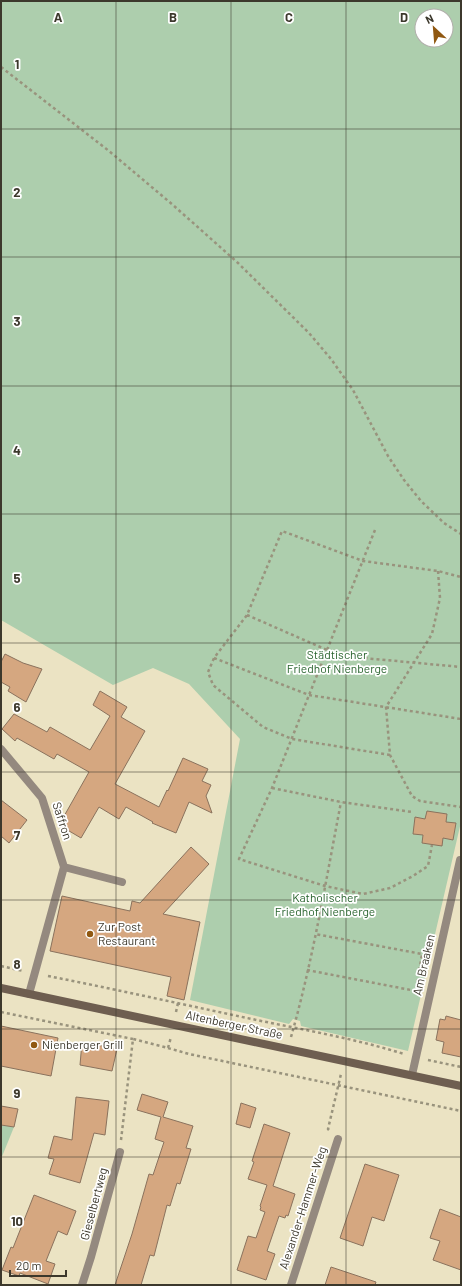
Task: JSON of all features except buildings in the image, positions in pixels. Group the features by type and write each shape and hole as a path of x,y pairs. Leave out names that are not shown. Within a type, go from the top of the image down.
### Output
{"main road":[{"name":"Altenberger Straße","path":"1,988 461,1086"}],"street":[{"name":"Saffron","path":"1,748 42,798 64,867"},
{"name":"Am Braaken","path":"412,1075 461,858"},
{"path":"29,994 64,867 122,882"},
{"name":"Alexander-Hammer-Weg","path":"291,1285 338,1139"},
{"name":"Gieselbertweg","path":"82,1285 120,1152"}],"path":[{"path":"1,67 109,151 173,205 238,263 309,332 339,369 353,390 388,456 404,480 421,501 444,523 461,534"},
{"path":"375,530 272,788 239,859 325,886 363,894 390,888 414,876 428,866 432,845"},
{"path":"390,755 292,739 264,727 213,685 208,672 214,658 247,615 282,531 363,561 438,571 461,577"},
{"path":"438,571 440,598 432,634 386,708 390,755 412,796 420,801 461,807"},
{"path":"247,615 342,656 461,667"},
{"path":"214,658 309,695 460,719"},
{"path":"272,788 341,802 412,812"},
{"path":"289,1049 315,934 341,802"},
{"path":"307,970 416,991 422,954 315,934"},
{"path":"1,966 294,1027 461,1067"},
{"path":"1,1012 134,1039 189,1054 461,1111"},
{"path":"168,1048 173,1024"},
{"path":"120,1152 134,1039"},
{"path":"328,1129 338,1085"}],"green space":[{"path":"1,1 461,1 461,822 408,1051 301,1026 300,1021 293,1019 289,1024 190,1000 240,739 189,684 153,668 113,685 1,620"},
{"path":"1,1125 14,1127 1,1159"}],"place":[{"name":"Zur Post Restaurant","path":"90,934"},
{"name":"Nienberger Grill","path":"34,1045"}],"park label":[{"name":"Städtischer Friedhof Nienberge","path":"337,662"},
{"name":"Katholischer Friedhof Nienberge","path":"325,905"}]}
